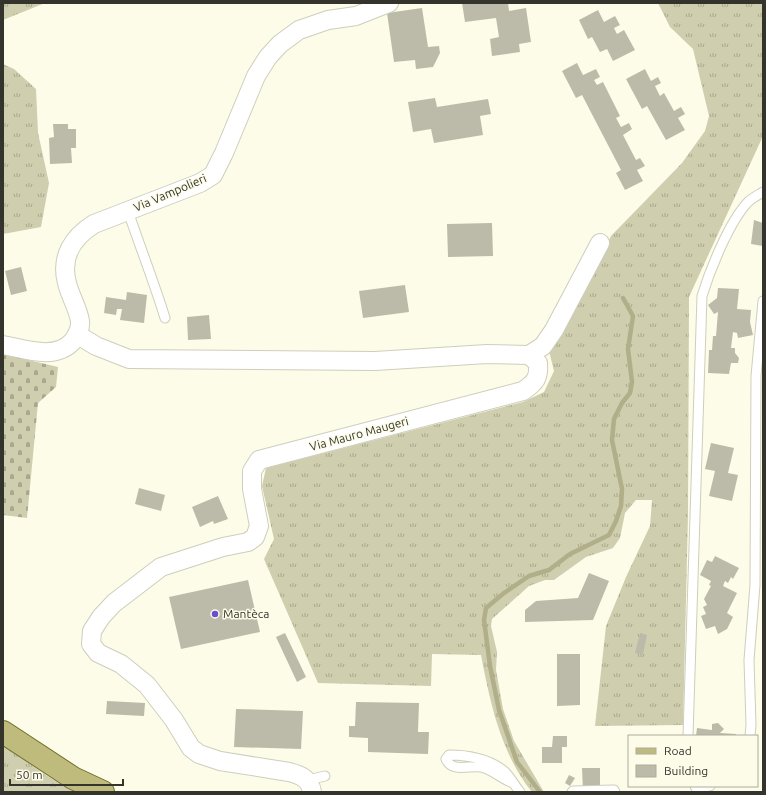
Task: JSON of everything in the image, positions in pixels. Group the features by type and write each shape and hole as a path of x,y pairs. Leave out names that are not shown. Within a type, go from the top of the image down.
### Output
{"main road":[{"path":"3,732 73,778 103,792"}],"street":[{"name":"Via Vampolieri","path":"78,335 80,323 66,283 65,270 67,256 72,244 83,231 94,224 200,183 213,175 224,153 256,76 268,56 280,44 299,30 328,20 356,16 389,3"},
{"path":"3,345 39,352 57,352 70,344 78,335 96,346 130,359 375,361 487,354 529,355 543,346 554,330 600,243"},
{"name":"Via Mauro Maugeri","path":"310,786 300,775 290,772 220,761 199,754 191,748 174,720 148,685 121,664 98,653 91,644 92,631 114,603 161,567 223,547 248,542 255,537 259,526 252,489 252,471 259,460 523,391 534,384 539,373 538,363 529,355"}],"lane":[{"path":"688,735 702,296 707,280 731,226 748,202 763,192"},
{"path":"128,211 157,290 165,318"},
{"path":"750,735 749,660 755,585 756,376 763,301"},
{"path":"513,783 490,770 480,767 453,767 448,764 446,759 449,755 480,758 505,772 520,792"},
{"path":"310,786 325,776"},
{"path":"572,792 614,790 615,792"}],"green space":[{"path":"3,3 45,3 3,20"},
{"path":"658,3 763,3 763,136 689,297 688,514 683,725 595,726 606,626 626,577 650,526 652,500 636,500 625,513 620,538 613,548 586,557 554,580 545,580 529,586 492,619 491,626 497,652 496,670 503,709 514,741 544,792 532,792 512,761 498,727 488,691 481,655 432,654 431,686 318,683 264,559 274,539 262,486 266,468 523,402 544,392 554,371 549,351 599,261 611,236 682,163 705,131 709,116 693,49 670,27"},
{"path":"3,64 14,69 36,89 38,133 49,183 41,227 3,234"},
{"path":"3,354 58,367 56,387 38,403 27,518 3,515"},
{"path":"3,746 48,777 77,792 3,792"}],"building":[{"path":"462,3 508,3 509,11 526,8 531,42 519,44 520,52 492,56 490,39 499,37 496,18 465,22"},
{"path":"422,8 428,47 439,46 440,53 433,67 416,69 415,60 394,62 387,13"},
{"path":"598,10 604,22 615,16 620,25 614,28 617,34 624,30 635,50 613,61 607,49 600,52 592,37 588,39 579,20"},
{"path":"577,63 583,75 596,69 600,77 594,80 597,85 603,82 620,116 616,118 621,127 629,123 632,129 623,135 636,160 640,158 645,166 637,170 643,181 625,190 616,173 621,170 582,95 576,98 562,71"},
{"path":"645,69 651,81 658,77 661,83 655,86 660,96 664,93 674,111 681,107 685,114 678,118 685,130 666,140 647,106 642,109 626,79"},
{"path":"435,98 437,107 488,99 491,114 480,116 483,135 434,143 431,129 413,132 408,102"},
{"path":"53,124 68,124 68,129 76,129 76,148 71,148 72,163 50,164 49,138 54,137"},
{"path":"754,220 763,223 763,246 751,244"},
{"path":"492,223 493,256 448,257 447,224"},
{"path":"21,267 27,291 11,295 5,271"},
{"path":"405,285 409,312 363,318 359,291"},
{"path":"718,288 739,289 737,309 751,310 750,322 753,335 738,338 737,333 733,332 731,348 735,348 735,353 739,358 738,363 731,363 729,374 708,373 709,350 712,350 713,336 716,336 718,312 714,314 708,305 717,298"},
{"path":"127,292 147,295 144,323 120,320 122,309 117,309 116,315 104,313 106,297 126,300"},
{"path":"209,315 211,339 188,340 187,317"},
{"path":"711,443 734,448 728,473 738,475 732,501 709,496 715,471 705,469"},
{"path":"139,488 165,495 161,511 135,504"},
{"path":"218,496 228,519 214,524 213,521 200,527 192,507"},
{"path":"715,556 739,568 733,579 731,577 728,583 725,581 723,586 737,593 727,613 733,617 727,629 718,634 715,626 706,629 701,616 706,614 703,607 707,605 704,599 711,586 709,585 711,581 700,575 707,560 712,562"},
{"path":"589,573 609,581 593,620 525,622 525,610 536,601 578,598"},
{"name":"Mantèca","path":"248,580 260,632 181,649 169,597"},
{"path":"285,633 306,677 297,682 276,637"},
{"path":"640,633 647,635 643,655 635,653"},
{"path":"557,654 580,654 580,705 557,706"},
{"path":"107,701 145,703 144,716 106,714"},
{"path":"356,702 419,703 418,732 429,732 428,754 368,752 368,738 349,737 349,726 355,726"},
{"path":"236,709 303,711 301,749 234,747"},
{"path":"718,723 724,729 720,733 736,735 696,735 697,728 712,730 712,724"},
{"path":"553,736 567,736 567,747 562,747 562,763 542,763 542,747 552,747"},
{"path":"582,768 600,768 600,792 583,792"},
{"path":"569,775 575,778 570,786 565,783"}],"waterway":[{"path":"540,792 517,762 499,710 490,666 484,620 486,608 504,593 529,576 549,570 570,554 609,535 616,521 621,506 622,489 612,440 614,419 622,403 630,393 632,382 628,349 633,316 623,298"}],"place":[{"name":"Mantèca","path":"215,614"}]}
